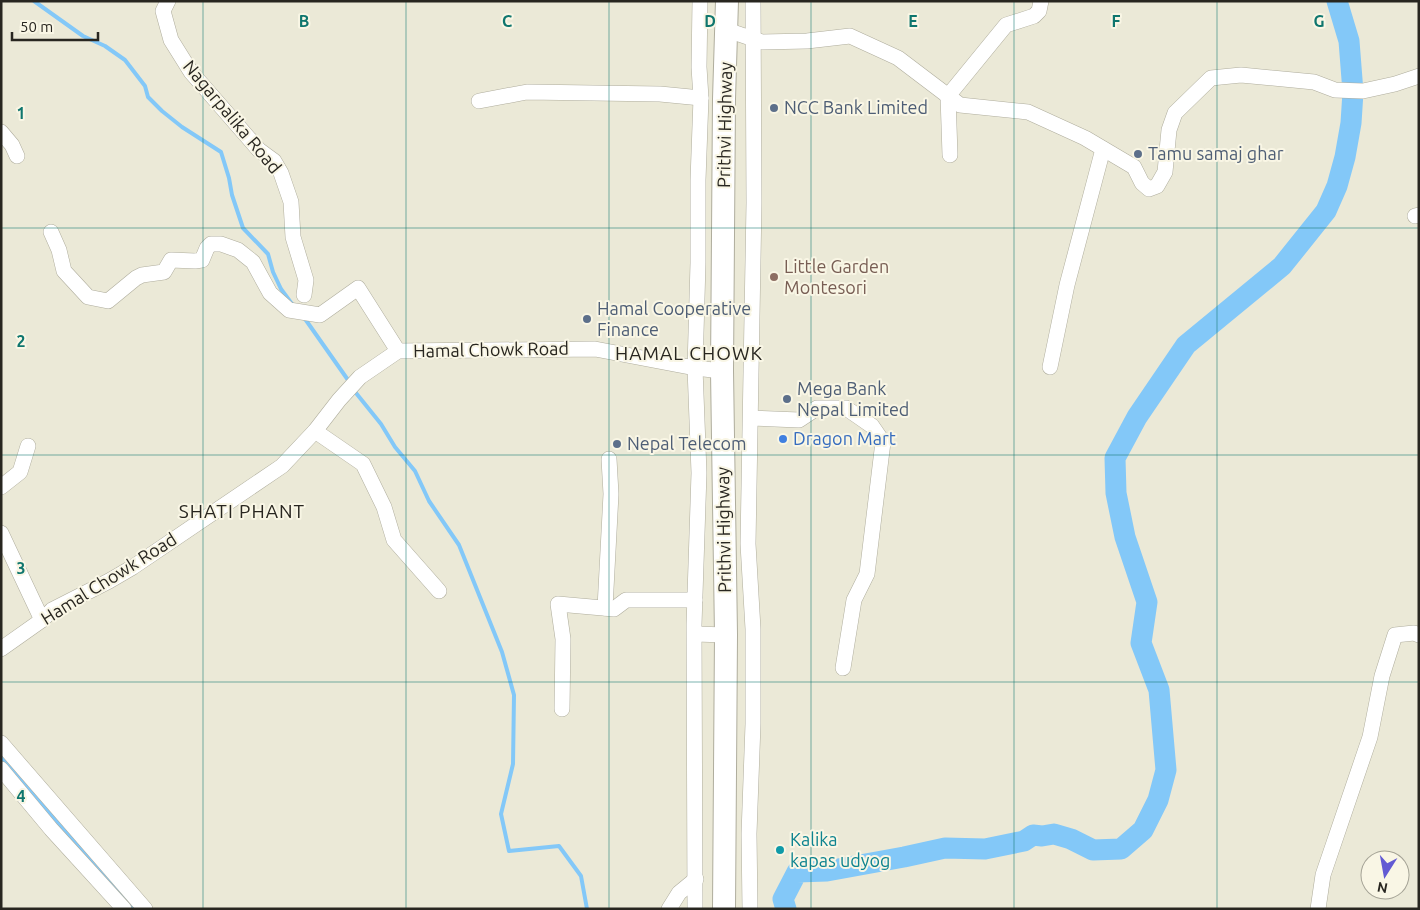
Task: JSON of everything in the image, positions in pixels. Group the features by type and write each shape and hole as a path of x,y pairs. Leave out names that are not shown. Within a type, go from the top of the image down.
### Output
{"highway":[{"name":"Prithvi Highway","path":"724,909 726,635 722,371 724,99 727,1"}],"street":[{"name":"Nagarpalika Road","path":"168,1 163,11 171,40 190,72 259,150 274,161 282,172 291,202 293,237 306,280 304,295"},
{"path":"695,909 695,600 699,473 695,368 701,98 699,67 700,1"},
{"path":"750,909 749,834 754,724 753,629 748,544 754,203 753,1"},
{"path":"950,156 948,96 1006,25 1034,16 1039,11 1041,1"},
{"path":"727,30 762,42 806,41 850,36 898,58 960,105 1028,112 1086,138 1134,167 1142,183 1148,189 1156,186 1165,172 1169,130 1175,113 1211,78 1242,75 1314,82 1336,90 1363,91 1396,84 1419,76"},
{"path":"479,101 527,92 660,94 701,98"},
{"path":"1,132 12,145 17,156"},
{"path":"1050,367 1067,285 1103,149"},
{"path":"51,232 59,250 64,271 88,297 108,301 136,278 164,272 171,260 202,260 207,248 211,244 218,244 238,250 253,262 270,294 289,310 320,316 358,288 398,351"},
{"name":"Hamal Chowk Road","path":"1,649 42,620 52,610 109,582 133,567 282,466 315,431 360,377 398,351 596,349 695,368 722,371"},
{"path":"751,418 799,420 817,408 846,408 872,426 883,442 867,574 854,600 843,668"},
{"path":"315,431 363,464 384,507 394,540 439,591"},
{"path":"1,487 20,472 28,446"},
{"path":"605,608 611,494 609,459"},
{"path":"1,533 42,620"},
{"path":"562,709 562,639 558,604 614,608 626,600 695,600"},
{"path":"1318,909 1323,875 1370,737 1382,676 1395,634 1414,633 1419,635"},
{"path":"695,634 726,635"},
{"path":"1,743 145,909"},
{"path":"1,769 50,829 124,909"},
{"path":"669,909 679,893 696,879"}],"waterway":[{"path":"34,1 83,36 105,46 125,60 145,86 148,97 162,111 182,127 221,152 243,228 268,254 273,272 281,289 292,304"},
{"path":"786,909 783,899 797,872 827,871 945,848 985,849 1024,841 1033,835 1054,834 1071,839 1093,850 1121,849 1143,830 1158,800 1166,770 1159,690 1141,643 1147,602 1125,537 1116,493 1115,458 1137,417 1186,345 1282,266 1326,211 1337,186 1345,157 1351,123 1353,92 1349,41 1337,1"},
{"path":"303,316 348,380"},
{"path":"356,393 415,471 429,501 459,545 502,652 514,695 513,764 501,814 509,851 559,846 581,876 587,909"},
{"path":"1,760 135,909"}],"place":[{"name":"NCC Bank Limited","path":"774,108"},
{"name":"Tamu samaj ghar","path":"1138,154"},
{"name":"Little Garden Montesori","path":"774,277"},
{"name":"Hamal Cooperative Finance","path":"587,319"},
{"name":"Mega Bank Nepal Limited","path":"787,399"},
{"name":"Dragon Mart","path":"783,439"},
{"name":"Nepal Telecom","path":"617,444"},
{"name":"Kalika kapas udyog","path":"780,850"}],"district":[{"name":"HAMAL CHOWK","path":"689,353"},
{"name":"SHATI PHANT","path":"242,511"}]}
